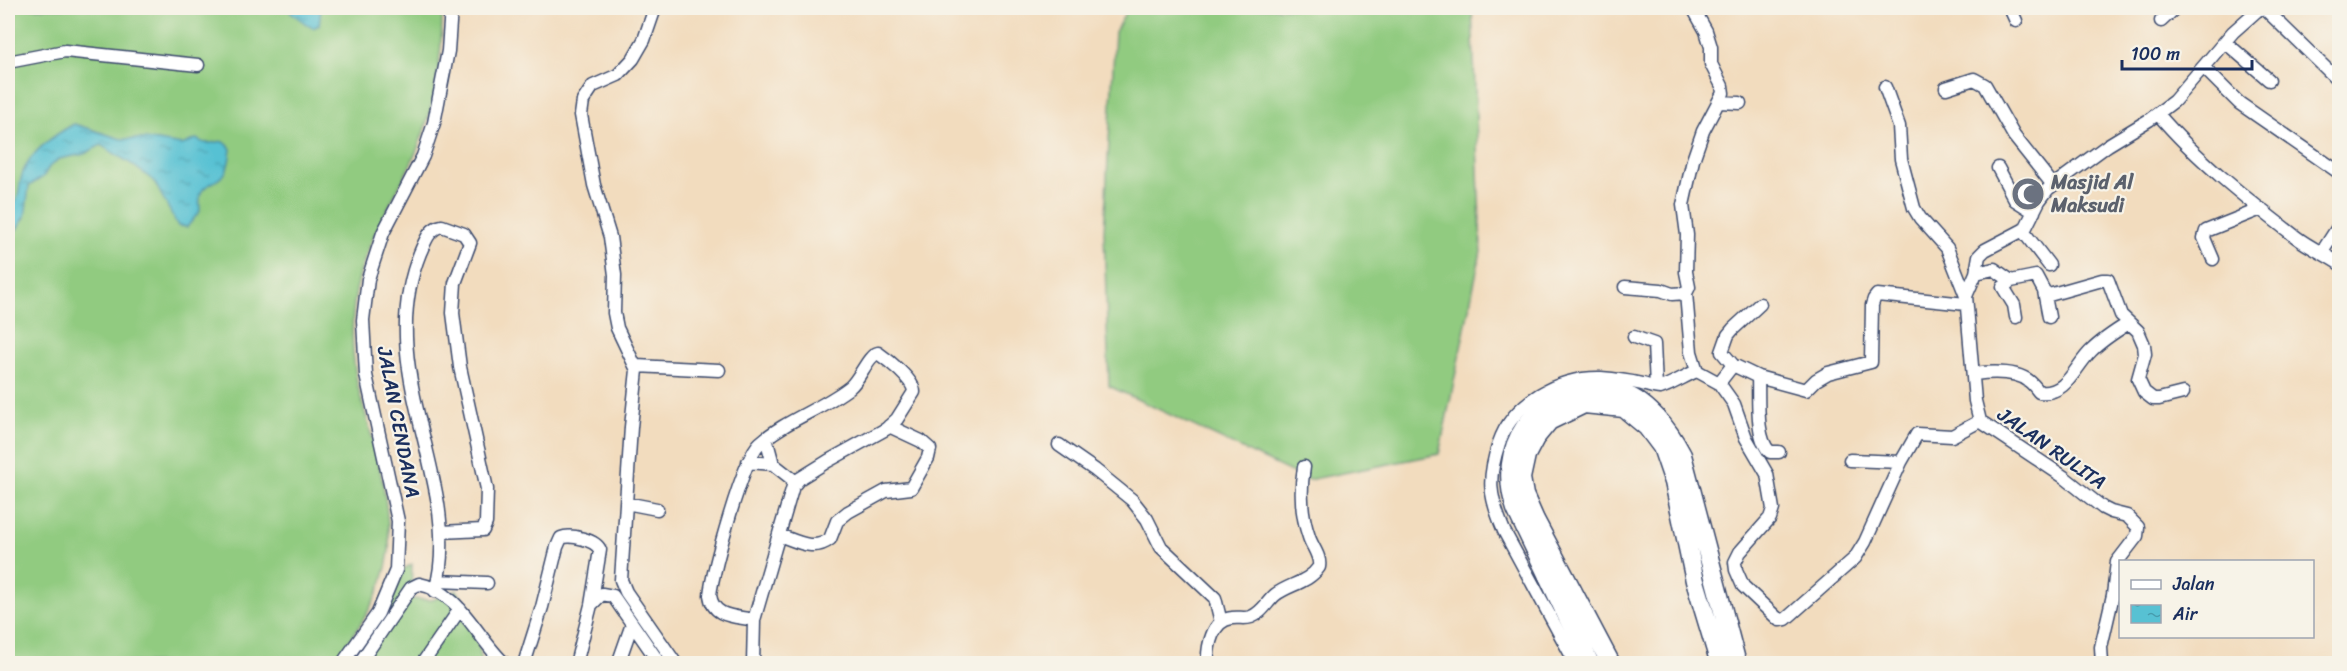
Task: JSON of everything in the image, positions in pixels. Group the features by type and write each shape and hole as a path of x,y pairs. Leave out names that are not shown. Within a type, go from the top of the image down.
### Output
{"highway":[{"path":"1590,663 1516,509 1511,495 1510,468 1513,450 1521,433 1533,417 1562,397 1582,392 1617,392 1636,401 1670,432 1682,455 1737,663"},
{"path":"1611,663 1535,520 1524,495 1521,478 1526,455 1535,438 1549,421 1584,404 1624,408 1647,427 1662,447 1674,482 1695,580 1720,663"}],"street":[{"name":"JALAN CENDANA","path":"342,663 383,603 396,570 398,521 366,375 363,351 364,312 368,279 383,233 423,156 434,123 445,72 451,8"},
{"path":"654,8 644,39 633,59 618,75 593,86 583,101 581,115 594,185 610,237 615,275 616,328 636,366 621,580 626,592 676,663"},
{"path":"1693,8 1706,31 1711,47 1711,64 1724,93 1703,131 1693,160 1683,205 1687,235 1686,272 1689,287 1686,293 1691,352 1697,371 1719,383 1734,404 1746,438 1767,474 1773,509 1770,518 1740,552 1736,562 1736,570 1743,586 1779,620 1786,620 1855,558 1917,434 1953,436 1980,421"},
{"path":"2010,8 2016,21"},
{"path":"2161,21 2175,8"},
{"path":"2264,8 2340,82"},
{"path":"1966,300 1976,273 1978,258 1983,252 2023,231 2041,197 2053,185 2108,145 2174,102 2252,10"},
{"path":"2225,42 2269,80"},
{"path":"8,62 65,51 198,65"},
{"path":"2204,68 2239,103 2340,173"},
{"path":"1946,88 1974,79 1985,85 2014,136 2053,185"},
{"path":"1885,87 1899,126 1901,159 1914,208 1947,248 1966,300"},
{"path":"1719,102 1740,103"},
{"path":"2158,114 2205,162 2261,209 2296,237 2340,264"},
{"path":"1998,168 2015,200 2034,212"},
{"path":"2213,259 2204,238 2206,231 2261,209"},
{"path":"2322,252 2340,224"},
{"path":"441,532 483,530 486,525 487,493 460,367 453,313 455,283 470,243 464,234 442,226 431,231 417,261 408,294 405,330 408,363 435,490 441,532 437,586 470,620 493,652 505,663"},
{"path":"2023,231 2049,265"},
{"path":"1976,273 1994,269 2011,281"},
{"path":"2016,317 2014,305 2003,287 2011,281 2036,276 2044,291 2049,317"},
{"path":"2044,291 2051,295 2106,280 2112,285 2121,315 2138,331 2145,349 2139,379 2144,392 2153,399 2183,393"},
{"path":"1625,287 1661,290 1672,294 1686,293"},
{"path":"1761,304 1728,335 1722,352 1733,365 1758,377 1806,390 1827,373 1871,362 1872,305 1877,295 1966,300"},
{"name":"JALAN RULITA","path":"1966,300 1975,401 1980,421 2057,472 2103,507 2111,512 2127,516 2138,527 2137,536 2118,559 2114,574 2117,596 2101,647 2102,663"},
{"path":"1974,374 1990,372 2023,377 2040,392 2047,393 2069,382 2093,348 2129,323"},
{"path":"1634,338 1654,344 1656,387"},
{"path":"753,663 754,620 793,486 828,461 889,426 914,393 914,387 885,358 876,353 872,355 857,380 848,388 766,438 755,448 748,462 728,520 710,596 711,606 717,612 754,620"},
{"path":"1719,383 1733,365"},
{"path":"636,366 720,370"},
{"path":"1576,663 1504,531 1494,508 1490,482 1495,453 1503,431 1512,416 1539,395 1574,381 1600,378 1662,388 1697,371"},
{"path":"1758,377 1760,425 1764,446 1770,452 1779,452"},
{"path":"779,535 806,544 819,545 830,539 837,520 857,507 886,490 911,488 928,458 930,449 921,441 889,426"},
{"path":"766,438 773,464"},
{"path":"1059,445 1132,500 1147,519 1161,547 1215,598 1221,622"},
{"path":"1850,460 1901,462"},
{"path":"748,462 773,464 796,482"},
{"path":"1208,663 1208,647 1221,622 1230,618 1248,618 1256,614 1277,594 1306,579 1319,567 1319,558 1305,524 1301,494 1304,467"},
{"path":"626,503 657,509"},
{"path":"524,663 542,607 557,548 561,538 565,536 595,543 600,548 591,605 576,663"},
{"path":"359,663 411,588 422,585 487,583"},
{"path":"591,605 602,594 610,594 619,603 660,663"},
{"path":"422,663 459,609"},
{"path":"618,663 632,624"},
{"path":"485,663 493,652"}],"green space":[{"path":"8,8 442,8 437,80 429,116 410,166 370,245 356,291 352,330 355,369 382,477 389,548 386,567 376,597 360,625 332,663 8,663"},
{"path":"1128,8 1472,8 1481,251 1439,454 1308,480 1109,386 1104,232 1115,32"},
{"path":"412,564 411,599 432,600 457,590 474,618 482,663 346,664 397,573"}],"water":[{"path":"286,8 321,8 319,25 313,28"},
{"path":"74,124 121,139 145,139 182,145 196,139 205,143 222,142 231,149 228,165 220,178 203,189 200,211 187,227 178,226 154,181 101,145 84,154 59,159 49,167 43,177 29,186 25,217 8,242 8,209 18,196 25,168 40,148"}],"place":[{"name":"Masjid Al Maksudi","path":"2028,194"}]}
